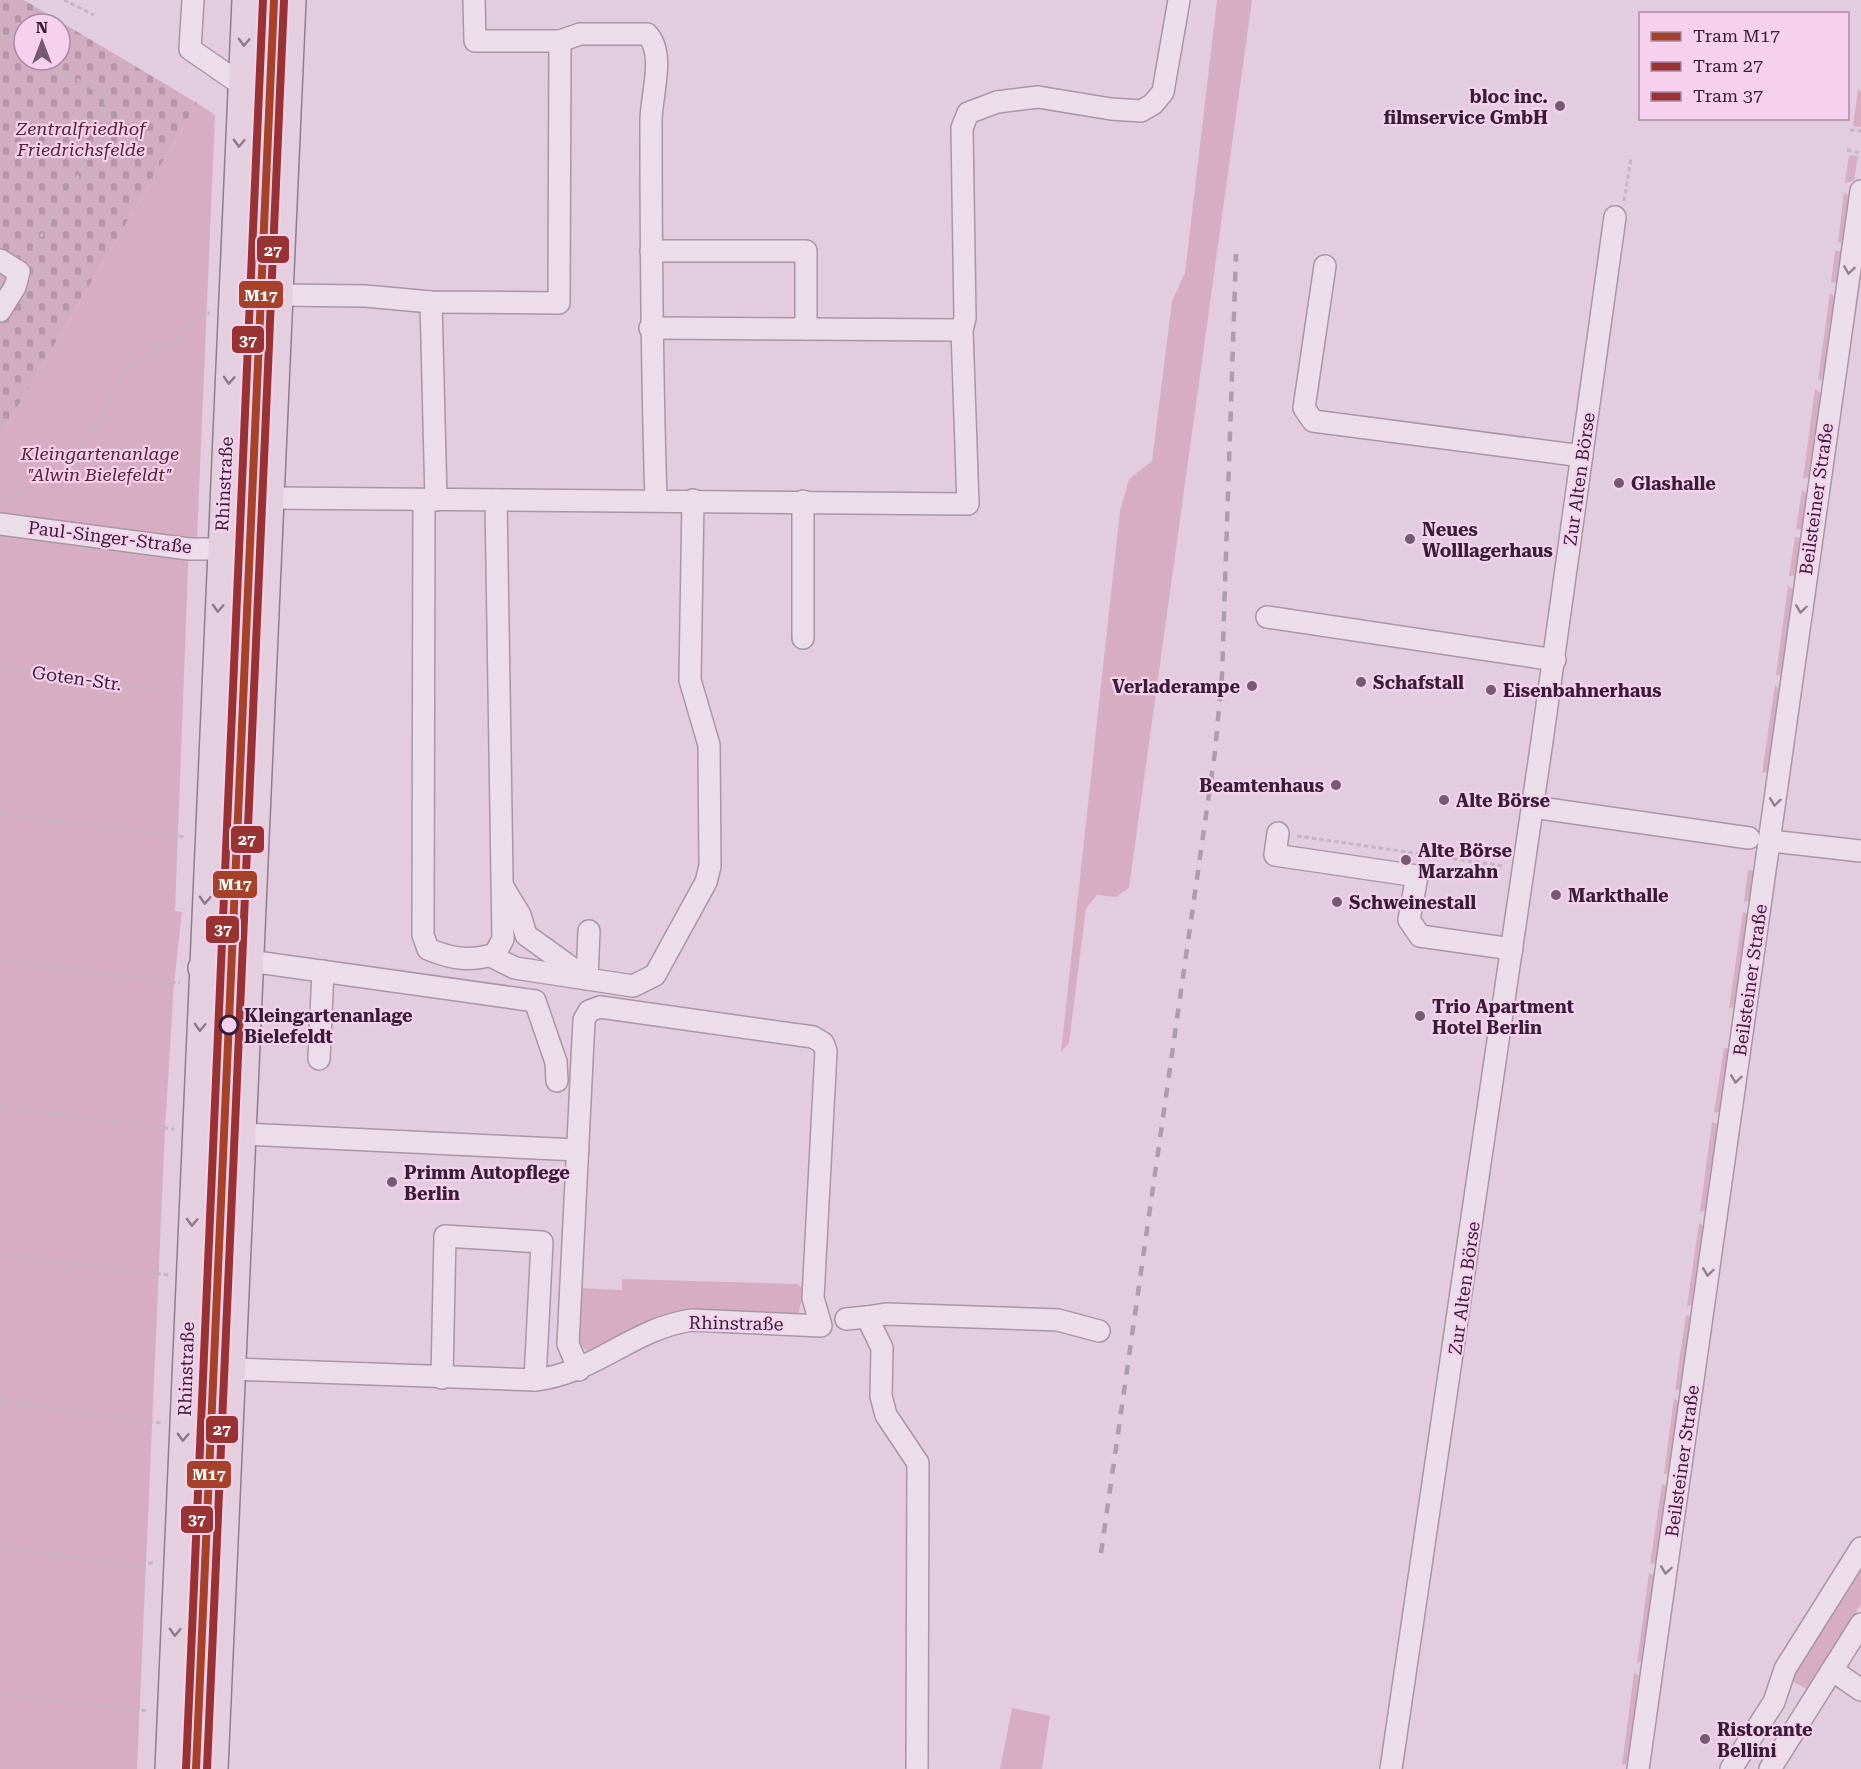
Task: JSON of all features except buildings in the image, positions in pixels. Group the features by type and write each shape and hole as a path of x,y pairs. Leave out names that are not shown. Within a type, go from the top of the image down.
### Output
{"main road":[{"name":"Rhinstraße","path":"169,1769 191,976 221,549 246,0"},
{"path":"214,1769 292,0"},
{"path":"191,976 249,965"}],"street":[{"path":"193,0 190,49 242,85"},
{"path":"474,0 475,41 560,41 580,34 647,34 654,41 657,52 651,104 650,328 656,500"},
{"path":"271,498 968,504 962,330 965,318 962,128 968,113 997,102 1038,97 1111,109 1141,111 1153,104 1163,92 1179,0"},
{"path":"279,295 365,296 431,302 559,303 560,41"},
{"name":"Beilsteiner Straße","path":"1638,1769 1771,841 1861,191"},
{"name":"Zur Alten Börse","path":"1391,1769 1468,1267 1555,660 1615,217"},
{"path":"651,251 806,251 806,329"},
{"path":"0,260 19,272 15,287 0,312"},
{"path":"1325,266 1304,408 1313,421 1582,456"},
{"path":"431,302 423,935 428,949 449,958 478,960 491,956 495,954 503,939 496,500"},
{"path":"650,328 962,330"},
{"path":"491,956 515,968 633,986 656,975 706,882 710,866 709,745 690,680 693,500"},
{"path":"803,501 803,638"},
{"name":"Paul-Singer-Straße","path":"0,524 189,549 221,549"},
{"path":"1266,617 1555,660"},
{"path":"1533,807 1749,838"},
{"path":"1278,833 1275,855 1417,876 1409,920 1420,936 1512,949"},
{"path":"1771,841 1861,851"},
{"path":"502,886 519,915 526,935 588,979"},
{"path":"588,979 589,931"},
{"path":"249,965 323,971 535,1001 556,1062 557,1081"},
{"path":"319,1059 323,971"},
{"name":"Rhinstraße","path":"232,1369 535,1380 557,1377 579,1370 646,1332 674,1323 692,1320 821,1326 813,1298 826,1052 823,1043 813,1036 600,1007 589,1011 584,1020 578,1150"},
{"path":"242,1134 578,1150 568,1344 579,1370"},
{"path":"442,1378 445,1236 542,1242 535,1380"},
{"path":"846,1319 886,1314 1058,1320 1099,1331"},
{"path":"867,1317 882,1348 881,1396 886,1415 918,1463 917,1769"},
{"path":"1731,1769 1774,1702 1785,1669 1861,1548"},
{"path":"1770,1769 1861,1624"},
{"path":"1832,1670 1861,1690"},
{"path":"1774,1702 1800,1720"}],"path":[{"path":"64,0 94,15"},
{"path":"19,272 106,130 105,96 64,72"},
{"path":"1850,130 1861,131"},
{"path":"1847,150 1861,153"},
{"path":"1615,217 1622,216 1631,158"},
{"path":"0,502 73,464 126,369 150,353 174,343 202,313 210,313"},
{"name":"Goten-Str.","path":"0,666 155,689"},
{"path":"0,814 186,837"},
{"path":"1278,833 1524,869"},
{"path":"0,960 174,983 191,976"},
{"path":"0,1107 174,1129"},
{"path":"0,1254 168,1275"},
{"path":"0,1401 161,1423"},
{"path":"0,1547 146,1565 155,1562"},
{"path":"0,1694 106,1708 148,1711"}],"green space":[{"name":"Zentralfriedhof Friedrichsfelde","path":"0,0 24,0 44,12 12,12 12,72 72,72 72,29 197,103 0,436"},
{"path":"1217,0 1252,0 1129,888 1116,897 1097,895 1086,908 1069,1043 1061,1052 1120,511 1129,479 1152,461 1172,301 1185,273"},
{"path":"1858,90 1861,91 1861,127 1853,126"},
{"name":"Kleingartenanlage \"Alwin Bielefeldt\"","path":"197,103 215,115 197,539 189,543 175,911 182,912 174,983 165,1129 137,1769 0,1769 0,436"},
{"path":"1849,155 1858,156 1854,181 1845,183"},
{"path":"1844,192 1852,198 1846,243 1838,242"},
{"path":"1835,251 1844,252 1840,281 1831,283"},
{"path":"1830,293 1837,299 1827,378 1818,380"},
{"path":"1815,389 1823,395 1811,476 1803,479"},
{"path":"1802,490 1809,495 1804,530 1796,529"},
{"path":"1795,537 1802,538 1797,575 1789,576"},
{"path":"1788,586 1795,591 1784,674 1776,675"},
{"path":"1775,685 1782,692 1771,771 1762,773"},
{"path":"1748,870 1757,871 1752,900 1744,902"},
{"path":"1743,912 1750,916 1738,1006 1729,1008"},
{"path":"1724,1048 1731,1049 1723,1111 1714,1113"},
{"path":"1712,1122 1721,1126 1710,1209 1700,1212"},
{"path":"1699,1223 1706,1228 1696,1304 1687,1306"},
{"path":"622,1279 798,1284 804,1290 798,1315 682,1311 650,1322 588,1353 578,1341 580,1288 622,1290"},
{"path":"1686,1315 1694,1318 1685,1389 1675,1390"},
{"path":"1674,1398 1681,1403 1673,1472 1664,1474"},
{"path":"1662,1484 1670,1488 1659,1562 1650,1564"},
{"path":"1861,1559 1861,1604 1807,1689 1788,1679"},
{"path":"1649,1573 1658,1578 1646,1661 1637,1663"},
{"path":"1634,1673 1643,1677 1631,1762 1622,1765"},
{"path":"1012,1708 1050,1716 1042,1769 1000,1769"}],"railway":[{"path":"1101,1553 1215,752 1222,675 1236,254"}],"tram line":[{"name":"37","path":"186,1769 263,0"},
{"name":"M17","path":"196,1769 274,0"},
{"name":"27","path":"207,1769 284,0"}],"place":[{"name":"bloc inc. filmservice GmbH","path":"1560,106"},
{"name":"Glashalle","path":"1619,483"},
{"name":"Neues Wolllagerhaus","path":"1410,539"},
{"name":"Schafstall","path":"1361,682"},
{"name":"Verladerampe","path":"1252,686"},
{"name":"Eisenbahnerhaus","path":"1491,690"},
{"name":"Beamtenhaus","path":"1336,785"},
{"name":"Alte Börse","path":"1444,800"},
{"name":"Alte Börse Marzahn","path":"1406,860"},
{"name":"Markthalle","path":"1556,895"},
{"name":"Schweinestall","path":"1337,902"},
{"name":"Trio Apartment Hotel Berlin","path":"1420,1016"},
{"name":"Kleingartenanlage Bielefeldt","path":"229,1025"},
{"name":"Primm Autopflege Berlin","path":"392,1182"},
{"name":"Ristorante Bellini","path":"1705,1739"}]}
